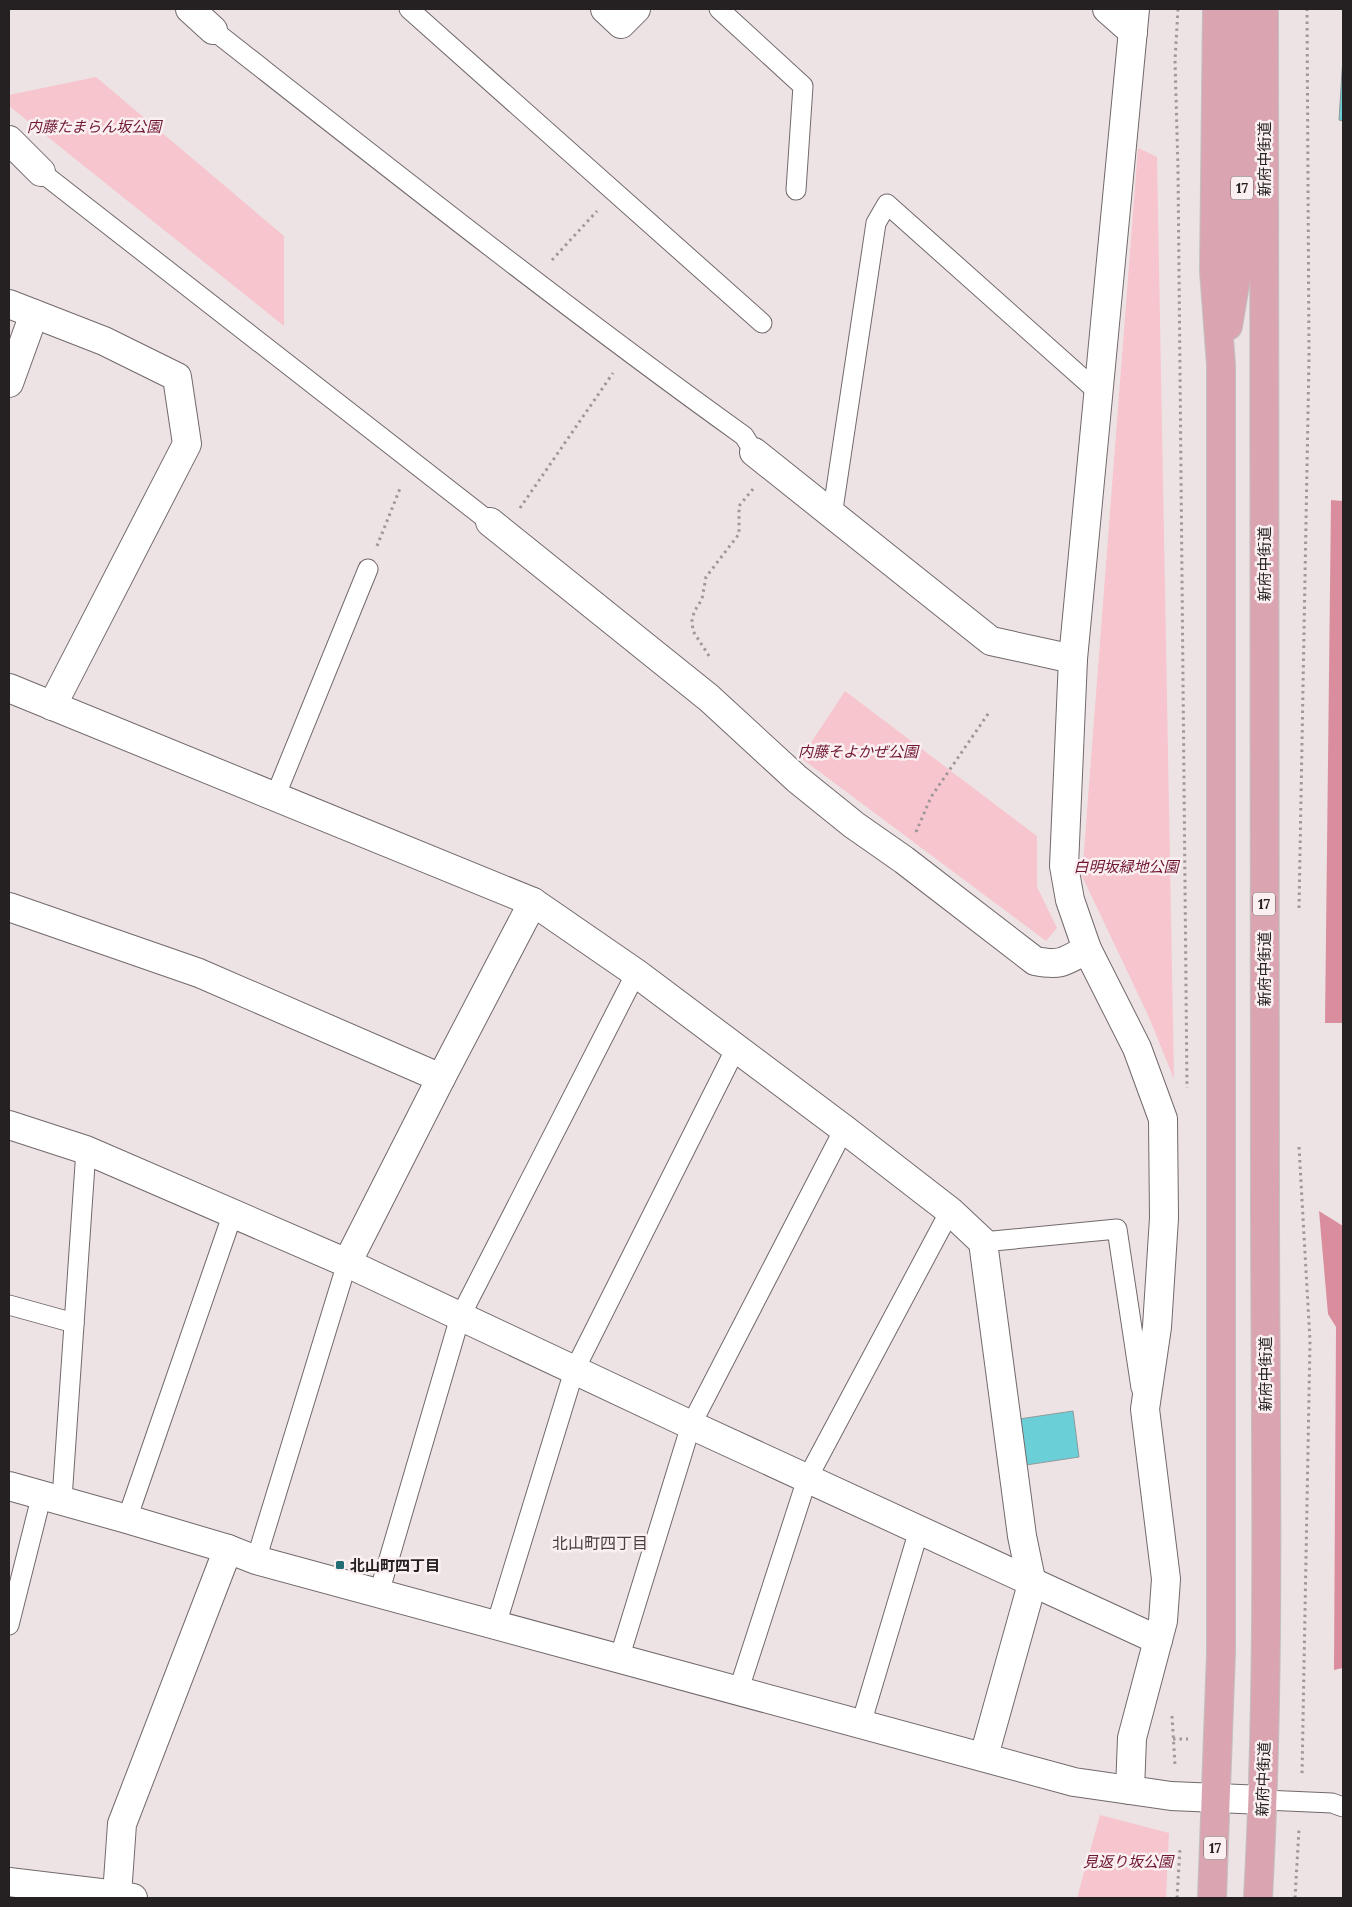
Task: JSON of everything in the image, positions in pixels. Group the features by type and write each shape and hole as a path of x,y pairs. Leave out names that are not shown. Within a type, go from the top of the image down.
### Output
{"main road":[{"name":"新府中街道","path":"1212,1898 1221,1653 1221,365 1214,271 1217,9"},
{"name":"新府中街道","path":"1221,365 1237,273 1240,236 1243,97 1242,9"},
{"name":"新府中街道","path":"1258,1898 1263,1800 1266,1568 1264,9"}],"street":[{"path":"190,9 213,30"},
{"path":"605,9 621,24 636,9"},
{"path":"1107,9 1134,20 1073,659 1064,866 1070,900 1087,949 1137,1048 1163,1119 1164,1218 1158,1317 1145,1409 1166,1579 1163,1621 1132,1738 1130,1790"},
{"path":"9,140 41,172"},
{"path":"9,304 104,341 177,377 187,444 52,706"},
{"path":"9,383 34,314"},
{"path":"762,460 991,642 1073,659"},
{"path":"497,528 709,698 797,779 854,826 904,860 1035,961 1054,965 1087,949"},
{"path":"9,688 534,902 636,972 844,1128 950,1211 983,1242 1022,1536 1032,1584 984,1756"},
{"path":"347,1263 441,1078 534,902"},
{"path":"9,907 199,973 441,1078"},
{"path":"9,1125 86,1150 347,1263 1032,1584 1158,1640"},
{"path":"9,1486 128,1519 228,1549 256,1560 738,1692 984,1756 1074,1782 1171,1796 1263,1800"},
{"path":"9,1882 125,1896 122,1824 228,1549"}],"lane":[{"path":"409,9 762,323"},
{"path":"719,9 803,86 796,190"},
{"path":"213,30 627,352 744,436 762,460"},
{"path":"41,172 410,462 497,528"},
{"path":"832,516 876,223 887,204 1098,392"},
{"path":"275,798 368,569"},
{"path":"379,1593 460,1317 636,972"},
{"path":"496,1625 574,1371 736,1048"},
{"path":"619,1659 691,1425 844,1128"},
{"path":"9,1625 52,1497 74,1322 86,1150"},
{"path":"738,1692 807,1479 950,1211"},
{"path":"128,1519 233,1214"},
{"path":"983,1242 1117,1229 1145,1409"},
{"path":"256,1560 347,1263"},
{"path":"9,1305 74,1322"},
{"path":"861,1724 919,1530"},
{"path":"1263,1800 1332,1803 1343,1807"}],"path":[{"path":"1178,9 1175,60 1178,179 1186,1090"},
{"path":"1299,910 1309,357 1307,9"},
{"path":"533,280 614,192"},
{"path":"497,528 627,352"},
{"path":"709,698 725,677 693,631 694,612 702,599 706,577 739,534 739,506 762,460"},
{"path":"368,569 410,462"},
{"path":"904,860 931,797 990,711"},
{"path":"1294,1898 1301,1801 1310,1341 1299,1146"},
{"path":"1171,1709 1176,1770"},
{"path":"1177,1898 1180,1839"}],"green space":[{"name":"内藤たまらん坂公園","path":"96,77 284,236 284,326 9,106 9,95"},
{"name":"白明坂緑地公園","path":"1138,148 1157,157 1174,1079 1148,1015 1082,876"},
{"name":"内藤そよかぜ公園","path":"845,691 1037,836 1037,887 1057,928 1046,941 801,758"},
{"name":"見返り坂公園","path":"1100,1815 1169,1833 1166,1898 1077,1898"}],"shaded area":[{"path":"1331,500 1343,501 1343,1023 1325,1023"},
{"path":"1319,1211 1343,1226 1343,1668 1334,1670 1336,1327 1328,1314"}],"building":[{"path":"1343,56 1343,121 1339,120"},
{"path":"1073,1411 1079,1457 1026,1465 1019,1419"}],"place":[{"name":"北山町四丁目","path":"340,1565"}],"district":[{"name":"北山町四丁目","path":"600,1543"}]}
